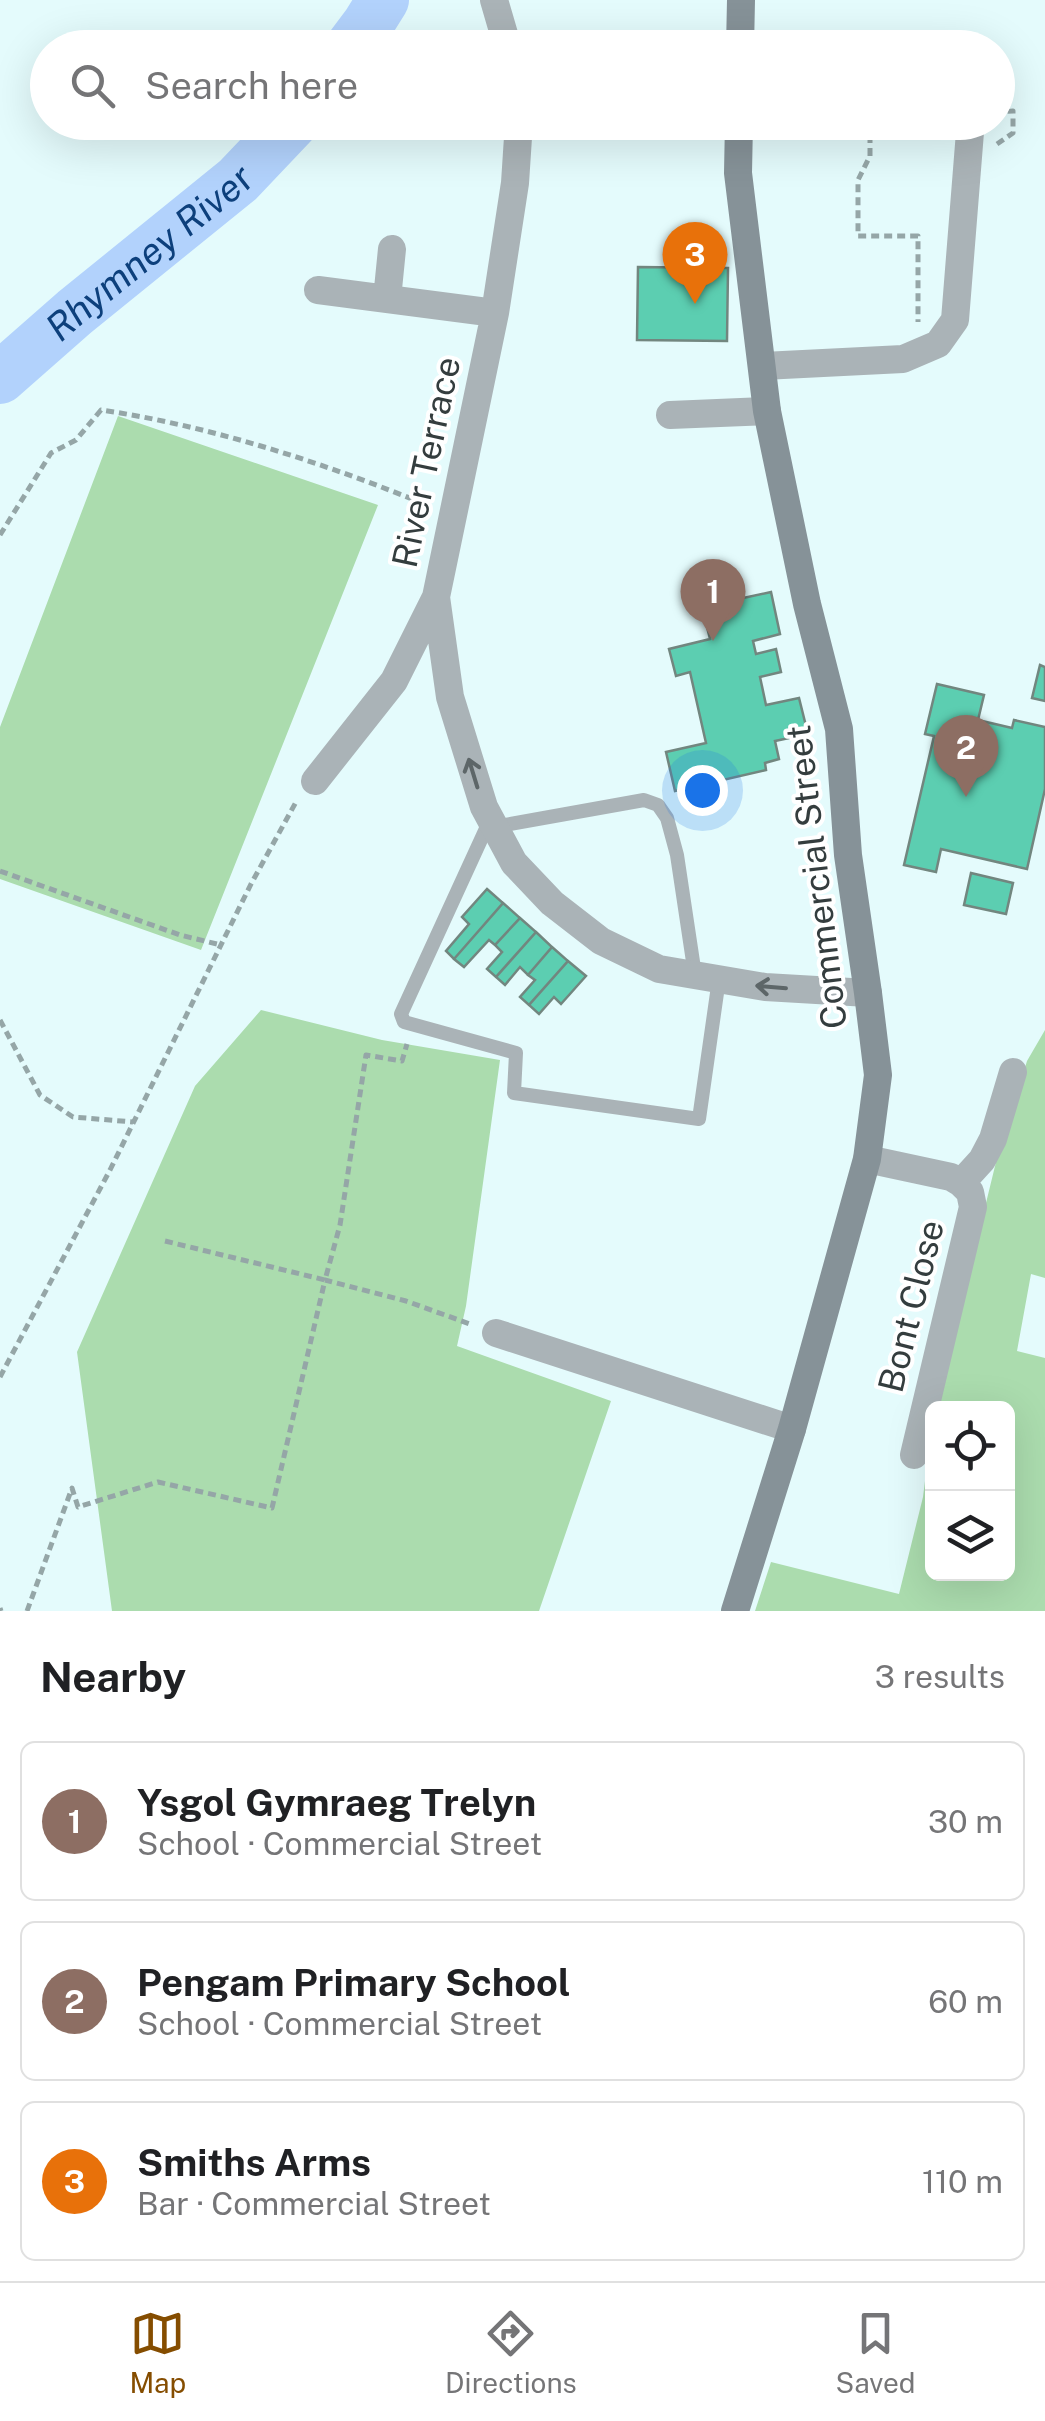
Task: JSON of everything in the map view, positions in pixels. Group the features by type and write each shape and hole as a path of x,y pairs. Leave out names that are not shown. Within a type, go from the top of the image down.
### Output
{"main road":[{"path":"741,30 742,0"},
{"name":"Commercial Street","path":"735,1611 792,1429 867,1159 878,1075 848,855 839,728 807,604 767,410 738,173 739,140"}],"street":[{"path":"494,0 503,30"},
{"name":"River Terrace","path":"315,781 394,681 436,597 495,313 518,140"},
{"path":"762,366 904,360 938,344 955,320 969,140"},
{"path":"386,299 392,249"},
{"path":"318,290 495,313"},
{"path":"670,414 767,410"},
{"path":"436,597 450,697 484,808 514,863 552,903 601,941 659,969 765,987 868,993"},
{"name":"Bont Close","path":"914,1455 974,1208 970,1192 962,1182 982,1160 993,1139 1013,1072"},
{"path":"867,1159 962,1182"},
{"path":"496,1333 792,1429"}],"lane":[{"path":"644,800 658,804 668,818 707,977 699,1120 514,1093 516,1053 404,1022 401,1014 492,823 644,800"}],"path":[{"path":"870,140 870,156 858,180 858,236 918,236 918,353"},
{"path":"0,535 52,453 76,440 100,410 154,418 284,454 453,515"},
{"path":"0,1377 300,795 315,781"},
{"path":"0,870 180,935 221,945"},
{"path":"0,1020 40,1095 73,1117 133,1122"},
{"path":"27,1611 72,1488 78,1508 158,1482 272,1508 340,1225 366,1056 402,1061 412,1024"},
{"path":"165,1241 406,1301 496,1333"}],"green space":[{"path":"118,416 378,505 201,950 0,879 0,727"},
{"path":"261,1010 382,1040 500,1060 457,1346 611,1401 539,1611 112,1611 77,1352 195,1086"},
{"path":"1045,1030 1045,1278 1031,1274 1017,1351 1045,1358 1045,1611 755,1611 771,1562 899,1594 925,1481 925,1581 1015,1581 1015,1401 938,1401 996,1162 1027,1061"}],"building":[{"path":"638,267 728,268 727,341 637,340"},
{"path":"771,592 780,634 753,641 756,654 776,649 781,672 760,677 766,705 799,698 808,734 775,741 779,759 765,763 766,770 675,791 666,752 706,743 690,672 676,676 669,649 710,639 704,615 722,611 720,603"},
{"path":"1040,665 1045,667 1045,701 1032,698"},
{"path":"937,684 984,695 978,720 1012,728 1014,720 1045,727 1045,789 1027,869 941,849 936,872 904,865 934,736 925,734"},
{"path":"971,873 1013,883 1006,914 964,905"},
{"path":"487,889 503,903 454,959 446,951 469,924 462,917"},
{"path":"503,903 520,918 495,945 489,940 464,967 454,959"},
{"path":"520,918 536,932 496,977 487,969 502,952 495,945"},
{"path":"536,932 552,947 528,975 520,967 505,985 496,977"},
{"path":"552,947 568,961 529,1005 520,997 535,980 528,975"},
{"path":"568,961 586,976 561,1004 554,997 539,1014 529,1005"}],"waterway":[{"name":"Rhymney River","path":"364,30 383,0"},
{"name":"Rhymney River","path":"0,378 238,180 276,140"}],"place":[{"name":"Smiths Arms","path":"695,304"},
{"name":"Ysgol Gymraeg Trelyn","path":"713,641"},
{"name":"Pengam Primary School","path":"966,797"}]}
